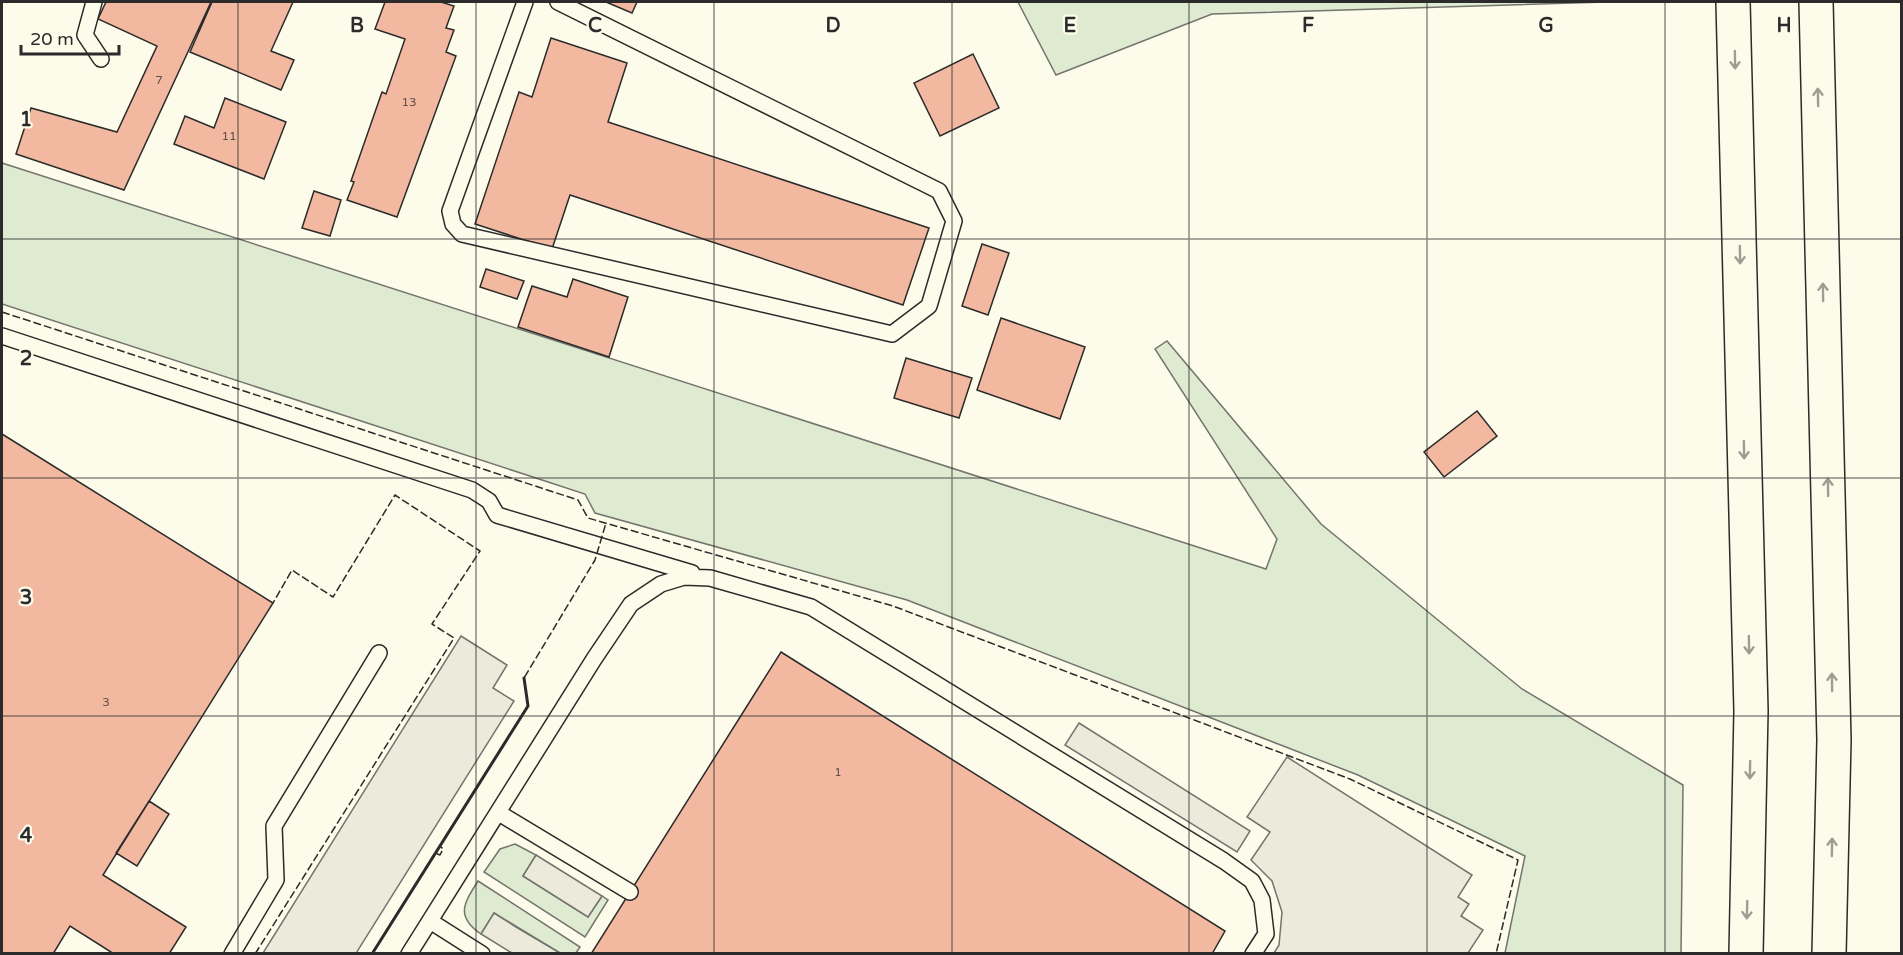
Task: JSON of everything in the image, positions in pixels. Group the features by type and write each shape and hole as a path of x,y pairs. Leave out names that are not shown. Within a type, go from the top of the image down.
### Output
{"highway":[{"path":"1733,2 1751,711 1746,954"},
{"path":"1816,2 1834,741 1829,954"}],"lane":[{"path":"94,2 85,35 101,59"},
{"path":"525,2 450,211 453,224 462,234 892,334 929,306 954,221 939,191 558,2"},
{"path":"2,336 472,490 489,501 497,515 811,607 1224,861 1252,881 1262,900 1266,920 1266,934 1253,954"},
{"path":"410,954 594,659 631,604 671,579 710,578"},
{"path":"232,954 276,880 274,826 379,653"},
{"path":"499,813 630,892"},
{"path":"430,921 482,954"}],"green space":[{"path":"1018,2 1606,2 1212,14 1056,75"},
{"path":"2,163 1266,569 1277,539 1155,349 1167,341 1321,524 1522,689 1683,785 1681,953 1505,953 1525,856 1358,775 907,600 595,513 585,494 2,304"},
{"path":"515,844 536,855 523,876 588,917 602,896 608,900 585,937 484,872 500,849"},
{"path":"478,881 580,947 576,953 560,953 494,913 481,934 468,921 464,909"}],"shaded area":[{"path":"461,636 507,665 493,688 514,701 356,954 263,953"},
{"path":"1079,723 1250,831 1237,852 1065,745"},
{"path":"1287,757 1472,875 1458,897 1469,904 1461,916 1483,930 1468,953 1274,953 1279,945 1282,912 1272,881 1251,860 1270,832 1247,817"},
{"path":"536,855 602,896 588,917 523,876"},
{"path":"494,913 560,953 512,953 481,934"}],"building":[{"path":"106,2 211,2 124,190 16,154 31,108 117,132 157,46 98,19"},
{"path":"212,2 293,2 271,51 294,60 281,90 190,52"},
{"path":"385,2 441,2 454,6 446,28 454,30 446,52 456,56 397,217 347,200 354,182 351,181 382,92 386,94 405,39 375,29"},
{"path":"606,2 637,2 632,13"},
{"path":"551,38 627,63 608,122 929,228 903,305 570,195 552,249 475,224 519,92 532,97"},
{"path":"973,54 999,108 940,136 914,83"},
{"path":"225,98 286,122 264,179 174,144 185,116 214,128"},
{"path":"314,191 341,200 330,236 302,228"},
{"path":"982,244 1009,253 988,315 962,306"},
{"path":"486,269 524,281 517,299 480,287"},
{"path":"573,279 628,297 609,357 518,327 532,286 567,297"},
{"path":"1001,318 1085,347 1060,419 977,390"},
{"path":"906,358 972,378 959,418 894,398"},
{"path":"1477,411 1497,436 1444,477 1424,452"},
{"path":"2,434 273,603 103,875 186,927 169,954 114,954 70,926 53,954 2,954"},
{"path":"781,652 1225,931 1212,954 591,954"},
{"path":"149,801 169,814 137,866 116,853"}],"fence":[{"path":"2,312 578,500 588,518 893,606 1350,779 1518,860 1496,954"},
{"path":"255,954 454,638 432,624 480,551 395,495 333,597 292,570 273,603"},
{"path":"372,954 435,853 440,855 443,849 440,846 528,706 524,678 595,560 606,523"}],"wall":[{"path":"372,954 528,706 524,678"}]}
